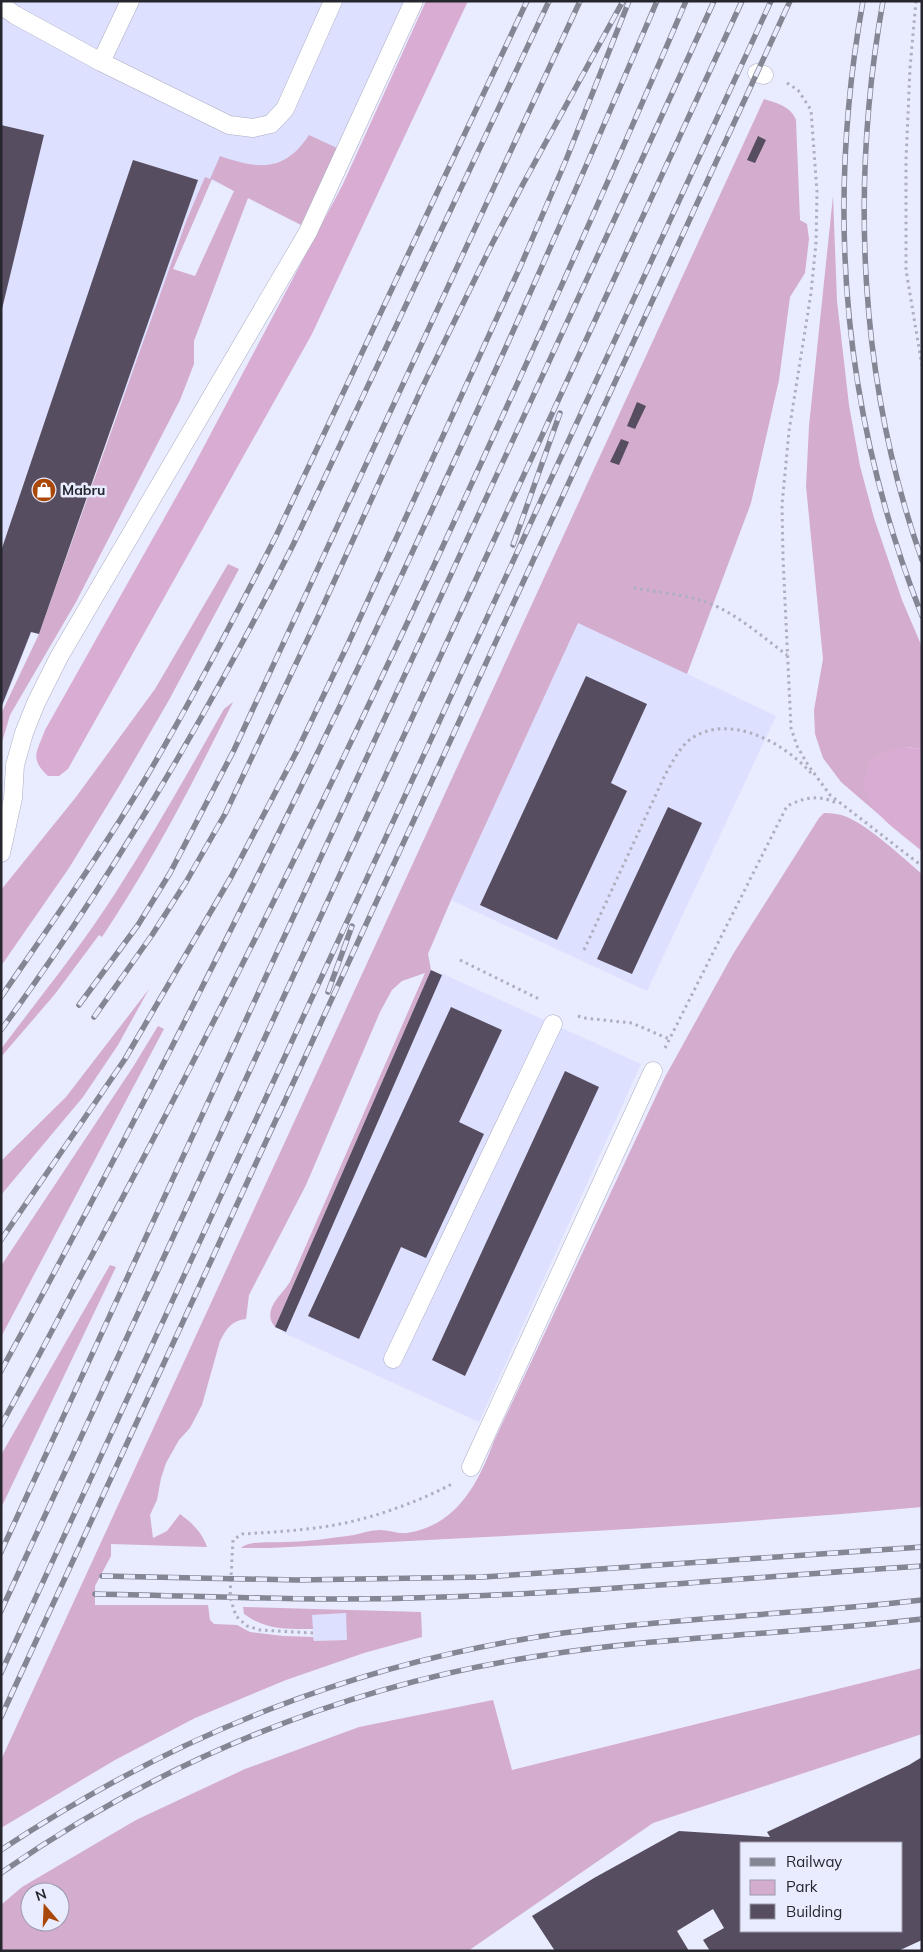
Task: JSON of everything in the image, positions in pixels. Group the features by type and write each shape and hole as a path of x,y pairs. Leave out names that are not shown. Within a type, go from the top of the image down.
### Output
{"lane":[{"path":"101,62 130,1"},
{"path":"1,5 15,15 101,62 229,125 253,128 271,124 285,109 333,1"},
{"path":"1,853 13,798 15,766 24,733 36,703 64,649 308,232 414,1"},
{"path":"393,1358 556,1017"},
{"path":"471,1467 653,1071"}],"path":[{"path":"916,1 910,68 906,160 906,270 922,366"},
{"path":"760,74 790,84 808,102 811,110 817,192 816,243 811,292 789,431 784,479 783,558 791,728 797,746 821,785"},
{"path":"634,588 702,600 754,630 787,656"},
{"path":"584,950 665,775 691,738 707,731 726,728 741,729 780,748 804,766 842,806 922,866"},
{"path":"653,1071 787,806 802,798 819,797 831,800 842,806"},
{"path":"460,960 556,1017 632,1023 669,1039"},
{"path":"313,1633 260,1630 247,1626 236,1616 230,1597 233,1540 242,1534 345,1523 378,1514 428,1496 457,1482 471,1467"}],"shaded area":[{"path":"1,1 404,1 301,225 211,180 173,269 1,711"},
{"path":"426,1 468,1 312,334 68,769 59,776 48,776 38,764 36,754 45,730 193,467 343,184"},
{"path":"578,622 776,716 647,991 451,900"},
{"path":"906,747 922,749 922,851 879,814 866,796 863,787 868,766 872,761 888,751"},
{"path":"431,970 641,1064 479,1422 282,1332 283,1330 275,1327"},
{"path":"346,1613 348,1640 313,1641 312,1615"}],"green space":[{"path":"764,99 787,108 796,120 800,220 807,224 809,239 805,273 790,297 779,380 751,503 687,674 578,623 451,900 428,954 431,970 275,1327 271,1321 271,1309 290,1282 425,973 402,981 392,990 380,1012 306,1185 249,1295 246,1319 233,1323 222,1337 202,1405 190,1428 179,1440 166,1463 157,1500 150,1515 153,1538 167,1531 180,1514 196,1528 207,1547 111,1544 111,1556 95,1586 95,1605 208,1605 210,1620 214,1624 237,1625 250,1632 313,1637 314,1641 347,1640 346,1613 312,1615 313,1629 277,1628 252,1619 244,1614 243,1607 421,1612 422,1637 364,1653 286,1680 195,1718 115,1760 1,1828 1,1760"},
{"path":"309,135 337,148 301,225 248,198 194,341 194,364 180,400 76,602 10,715 1,746 1,714 39,634 187,219 205,177 210,179 220,156 246,164 269,165 280,162 300,147","holes":["212,179 234,191 195,276 173,269"]},
{"path":"833,196 837,301 849,405 860,466 874,518 902,600 922,647 922,749 906,747 868,799 884,819 841,782 823,758 815,734 814,710 823,659 806,486 809,426"},
{"path":"228,564 239,569 169,700 69,868 1,966 1,890 76,797 155,689"},
{"path":"233,702 171,822 138,880 102,937 99,935 55,994 1,1057 1,1049 103,912 158,825 224,709"},
{"path":"824,813 842,815 856,821 886,843 922,874 922,1507 596,1531 241,1548 244,1545 255,1543 311,1541 377,1530 407,1533 424,1529 439,1521 452,1512 463,1500 481,1472 665,1077 733,954"},
{"path":"149,989 118,1045 83,1097 1,1195 1,1161 66,1097"},
{"path":"158,1026 164,1029 1,1337 1,1266 133,1067"},
{"path":"110,1265 116,1267 1,1508 1,1455"},
{"path":"922,1668 922,1734 653,1823 468,1951 1,1951 1,1905 20,1889 20,1932 70,1932 70,1882 31,1882 136,1820 245,1769 359,1727 493,1700 512,1770"}],"building":[{"path":"1,125 44,135 2,309 1,308"},
{"path":"758,136 766,140 755,163 747,160"},
{"path":"133,160 198,180 39,634 31,632 1,708 1,551"},
{"path":"637,402 646,406 635,429 627,426"},
{"path":"621,439 629,442 619,465 610,462"},
{"path":"586,676 647,704 611,783 627,791 557,940 480,905"},
{"path":"668,807 702,823 632,974 597,959"},
{"path":"431,970 442,975 286,1332 275,1327"},
{"path":"451,1007 502,1030 459,1122 484,1134 426,1258 401,1247 359,1339 308,1316"},
{"path":"565,1071 599,1087 465,1376 432,1360"},
{"path":"922,1757 922,1940 898,1951 710,1951 703,1940 724,1928 713,1909 677,1931 689,1951 555,1951 532,1916 594,1878 679,1831 770,1837 767,1832 909,1765"}],"railway":[{"path":"1,997 76,888 130,804 164,747 213,657 276,536 527,1"},
{"path":"1,1030 82,913 157,794 261,608 293,545 549,1"},
{"path":"79,1005 138,925 170,873 234,750 580,1"},
{"path":"94,1017 152,935 186,882 225,814 318,617 422,388 491,246 623,1"},
{"path":"1,1240 125,1059 231,877 298,749 521,265 566,160 629,1"},
{"path":"1,1371 178,1035 346,694 505,349 657,1"},
{"path":"1,1425 180,1088 349,747 528,360 686,1"},
{"path":"1,1552 714,1"},
{"path":"1,1611 742,1"},
{"path":"1,1673 771,1"},
{"path":"278,1116 790,1"},
{"path":"863,1 851,80 845,158 844,236 849,313 859,389 874,465 895,541 922,616"},
{"path":"883,1 873,71 866,142 864,212 866,284 873,354 885,424 901,493 922,560"},
{"path":"513,545 560,413"},
{"path":"328,992 352,926"},
{"path":"1,1717 280,1111"},
{"path":"102,1576 297,1580 483,1577 922,1547"},
{"path":"95,1594 332,1599 475,1596 603,1589 922,1566"},
{"path":"1,1850 66,1809 133,1772 201,1738 270,1709 340,1684 413,1663 487,1646 563,1633 653,1623 922,1600"},
{"path":"1,1873 62,1833 125,1796 191,1763 258,1733 326,1708 396,1686 467,1669 586,1649 922,1619"}],"place":[{"name":"Mabru","path":"44,490"}]}
